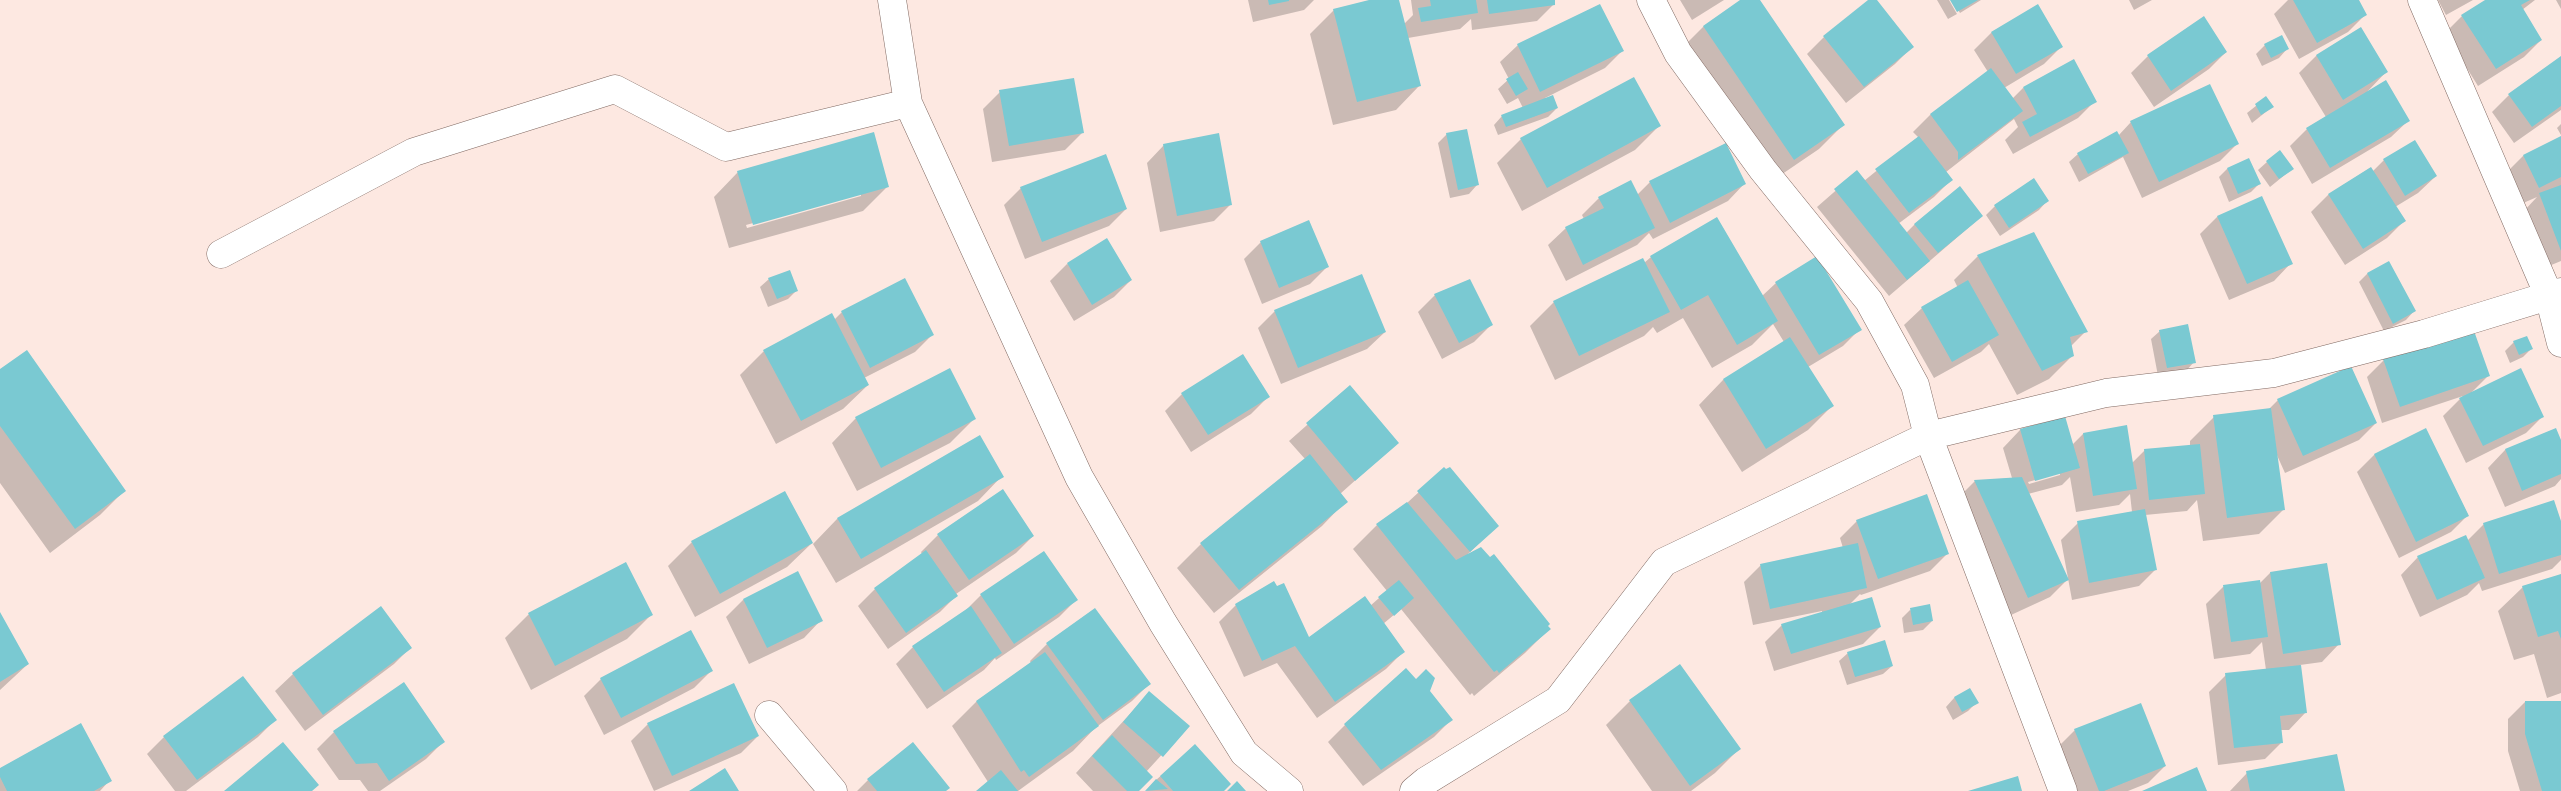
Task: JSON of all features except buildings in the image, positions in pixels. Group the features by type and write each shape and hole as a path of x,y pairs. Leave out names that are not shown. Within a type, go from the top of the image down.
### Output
{"street":[{"path":"892,0 908,103 1080,477 1163,623 1244,753 1289,791"},
{"path":"1651,0 1678,53 1763,170 1869,301 1915,385 1928,436 2063,791"},
{"path":"2422,0 2555,294 2561,343"},
{"path":"221,254 414,152 615,88 726,147 908,103"},
{"path":"1414,791 1426,781 1558,700 1664,562 1928,436 2106,393 2274,373 2424,334 2555,294"},
{"path":"769,715 833,791"}]}
